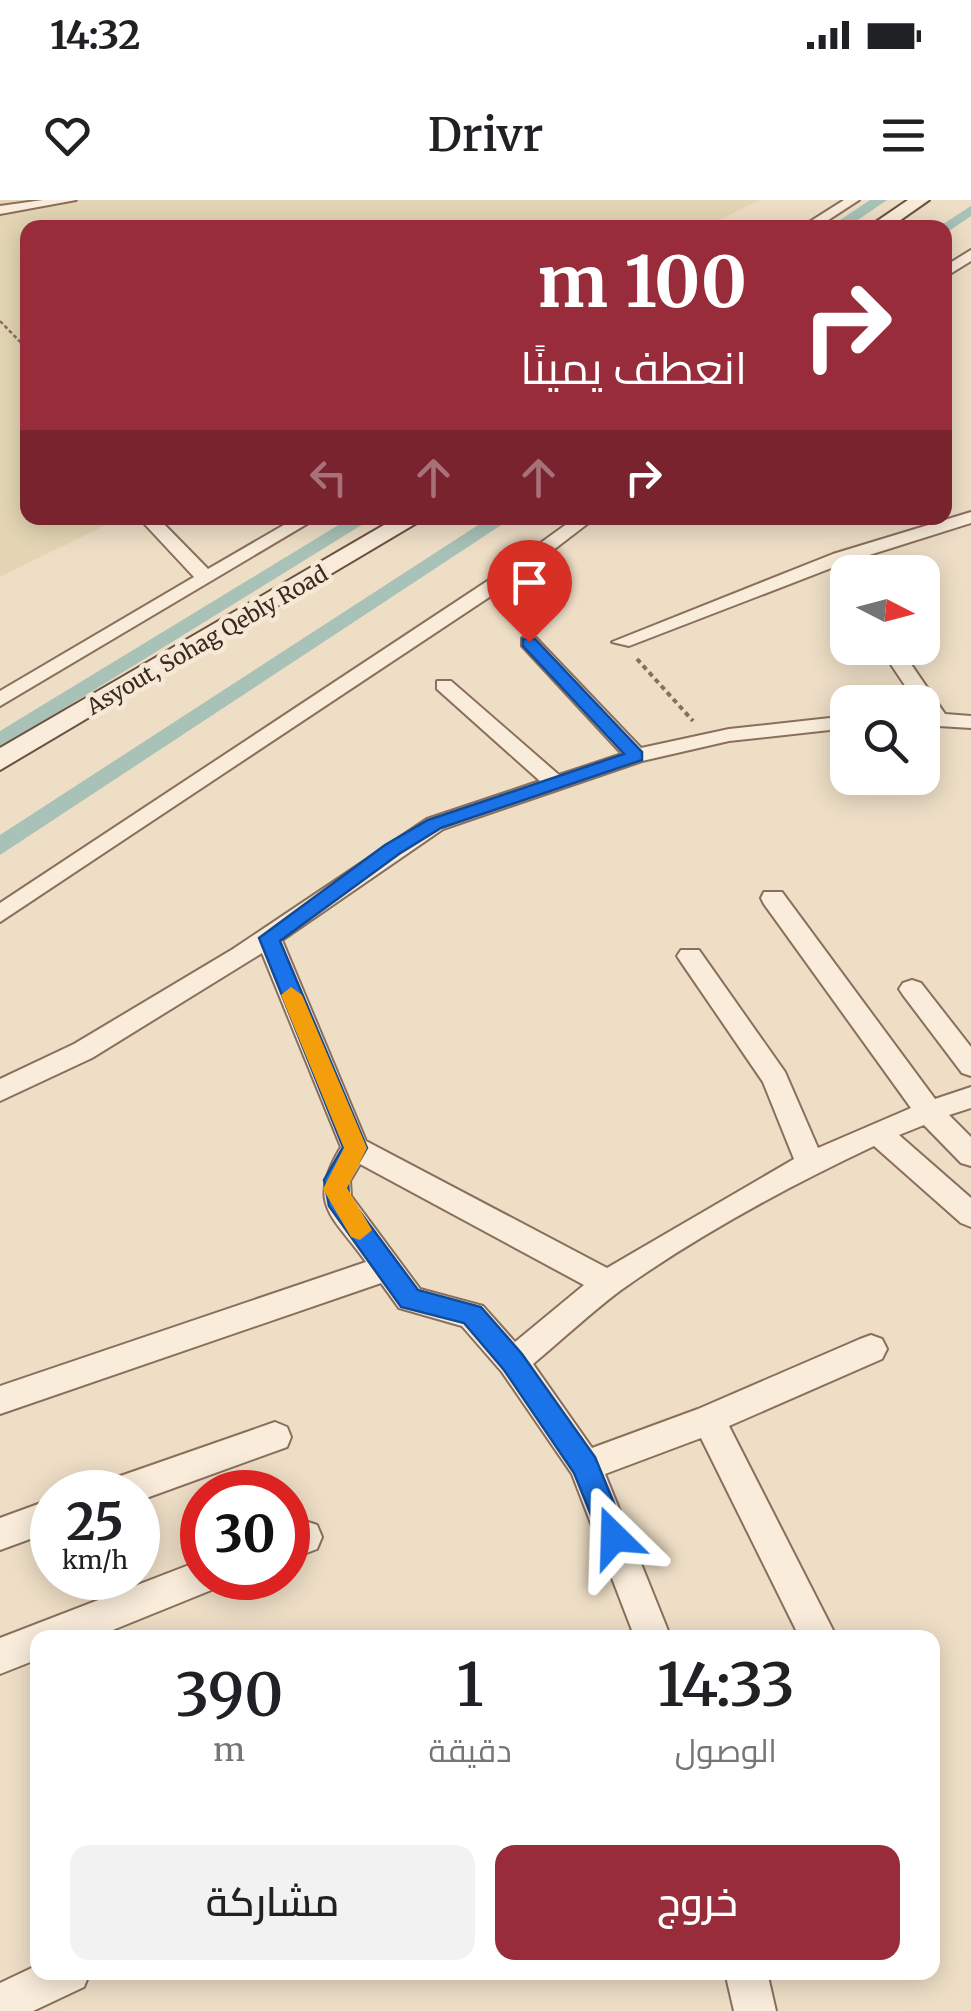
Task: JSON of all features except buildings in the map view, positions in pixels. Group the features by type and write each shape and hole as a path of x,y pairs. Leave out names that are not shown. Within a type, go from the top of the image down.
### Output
{"main road":[{"path":"889,220 920,200"},
{"name":"Asyout, Sohag Qebly Road","path":"0,761 401,525"}],"street":[{"path":"0,210 70,200"},
{"path":"819,220 853,200"},
{"path":"155,525 205,577"},
{"path":"0,700 296,525"},
{"path":"0,914 502,580 577,525"},
{"path":"622,642 840,558 943,525"},
{"path":"529,642 636,756"},
{"path":"444,686 553,781"},
{"path":"940,720 971,722"},
{"path":"0,1091 83,1051 269,938 434,824 636,756 708,739 830,724"},
{"path":"773,898 929,1112 971,1155"},
{"path":"269,938 355,1148 608,1284"},
{"path":"690,956 776,1079 810,1163"},
{"path":"912,989 971,1066"},
{"path":"513,1362 608,1284 680,1235 810,1163 971,1096"},
{"path":"879,1134 971,1216"},
{"path":"355,1148 336,1180 337,1199 410,1299 472,1315 513,1362 585,1466 650,1630"},
{"path":"0,1400 387,1268"},
{"path":"585,1466 709,1420 871,1349"},
{"path":"709,1420 815,1630"},
{"path":"160,1477 275,1437"},
{"path":"0,1534 30,1524"},
{"path":"67,1630 180,1586"},
{"path":"0,1656 30,1644"},
{"path":"0,2005 52,1980"},
{"path":"748,1980 754,2011"}],"path":[{"path":"0,320 20,341"},
{"path":"622,642 708,739"}],"shaded area":[{"path":"0,200 759,200 720,220 20,220 20,525 106,525 0,577"}],"waterway":[{"path":"848,220 880,200"},
{"path":"952,223 971,210"},
{"path":"0,741 352,525"},
{"path":"0,847 491,525"}],"slow traffic":[{"path":"291,995 355,1148 336,1180 335,1189 337,1199 360,1230"}],"route":[{"path":"529,642 636,756 434,824 269,938 355,1148 336,1180 337,1199 410,1299 472,1315 513,1362 585,1466 614,1537"}]}
